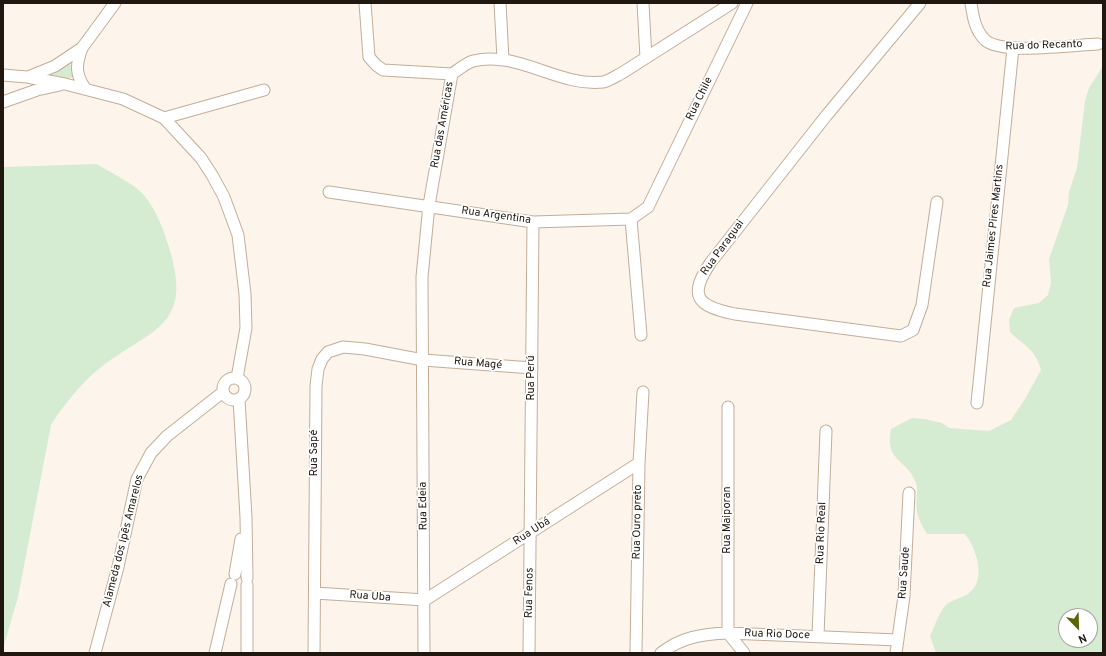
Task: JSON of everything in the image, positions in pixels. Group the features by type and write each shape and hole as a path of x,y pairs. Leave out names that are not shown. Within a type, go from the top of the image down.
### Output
{"street":[{"path":"85,88 77,72 77,63 82,48 115,3"},
{"path":"365,3 369,57 376,65 383,70 452,74"},
{"path":"500,3 503,59"},
{"path":"643,3 646,58"},
{"name":"Rua das Américas","path":"423,360 422,278 429,206 452,74 471,62 487,59 503,59 576,80 604,82 646,58 732,3"},
{"name":"Rua Chile","path":"632,219 648,207 747,3"},
{"name":"Rua Paraguai","path":"920,3 826,116 711,262 700,278 697,289 700,299 710,308 735,314 901,336 913,330 922,306 937,202"},
{"name":"Rua do Recanto","path":"971,3 973,19 978,31 994,46 1013,48 1098,44"},
{"path":"28,77 55,66 82,48"},
{"name":"Rua Jaimes Pires Martins","path":"977,403 1013,48"},
{"path":"3,75 28,77 85,88 123,99 164,118 188,143 212,174 232,215 238,235 245,294 246,328 237,378 241,380 246,388 245,393 239,399 229,399 223,392"},
{"path":"3,102 37,90 65,84"},
{"path":"164,118 264,90"},
{"name":"Rua Argentina","path":"329,192 533,222 632,219"},
{"path":"632,219 641,335"},
{"name":"Rua Perú","path":"531,533 533,222"},
{"name":"Rua Sapé","path":"314,653 316,386 318,369 322,359 328,352 343,347 365,349 423,360"},
{"name":"Rua Magé","path":"423,360 532,368"},
{"name":"Rua Edeia","path":"423,360 424,653"},
{"name":"Alameda dos Ipês Amarelos","path":"95,653 118,567 137,479 151,453 167,436 223,392 224,383 228,380 237,378"},
{"name":"Rua Ouro preto","path":"636,653 639,463 643,392"},
{"path":"239,399 246,517 247,653"},
{"name":"Rua Maiporan","path":"728,407 728,633"},
{"name":"Rua Rio Real","path":"818,636 826,431"},
{"name":"Rua Ubá","path":"425,600 639,463"},
{"name":"Rua Saude","path":"896,653 904,596 909,493"},
{"path":"215,653 246,517"},
{"name":"Rua Fenos","path":"529,653 531,533"},
{"path":"233,579 242,573 247,581"},
{"name":"Rua Uba","path":"314,593 425,600"},
{"path":"728,633 744,653"},
{"name":"Rua Rio Doce","path":"661,653 672,645 686,638 703,634 728,633 898,640"}],"green space":[{"path":"70,64 73,77 67,79 45,76 63,66"},
{"path":"1103,66 1103,653 936,653 930,636 939,616 948,603 968,594 974,588 979,573 978,565 973,548 965,534 927,534 918,514 916,504 916,483 912,475 893,454 890,440 891,429 912,418 942,423 949,428 989,431 1011,420 1025,399 1041,370 1033,352 1010,332 1009,320 1014,308 1039,303 1048,295 1051,283 1049,259 1068,205 1069,192 1077,168 1085,101 1089,88"},
{"path":"97,164 136,188 151,204 162,228 170,251 176,277 176,296 171,312 162,324 87,379 61,410 51,425 18,597 3,649 3,167"}]}
